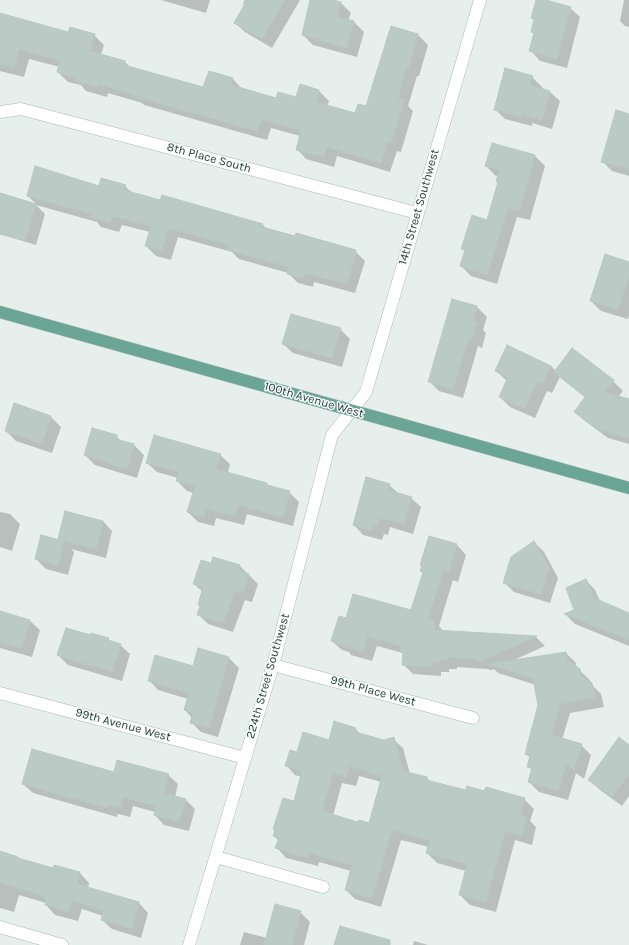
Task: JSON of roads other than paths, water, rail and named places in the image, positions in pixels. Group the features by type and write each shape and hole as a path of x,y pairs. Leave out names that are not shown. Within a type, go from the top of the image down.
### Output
{"main road":[{"name":"100th Avenue West","path":"0,312 629,488"}],"street":[{"name":"14th Street Southwest","path":"351,411 366,392 480,0"},
{"name":"8th Place South","path":"0,112 22,109 418,213"},
{"name":"224th Street Southwest","path":"189,945 273,665 332,435 351,411"},
{"name":"99th Place West","path":"273,665 473,718"},
{"name":"99th Avenue West","path":"0,693 245,758"},
{"path":"216,857 323,887"},
{"path":"0,927 62,945"}]}
